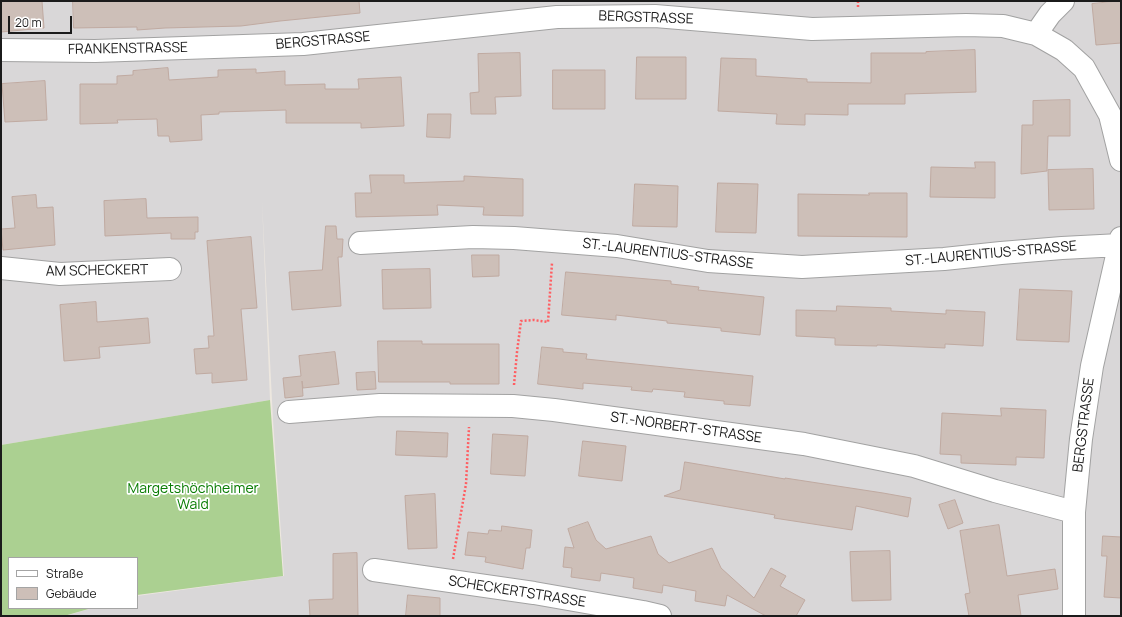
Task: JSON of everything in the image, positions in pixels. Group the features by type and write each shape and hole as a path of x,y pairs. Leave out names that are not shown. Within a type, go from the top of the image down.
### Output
{"street":[{"path":"1036,34 1050,14 1063,1"},
{"name":"BERGSTRASSE","path":"256,46 303,44 557,17 655,16 812,28 1003,26 1036,34 1064,50 1084,68 1110,115 1121,160"},
{"name":"FRANKENSTRASSE","path":"1,50 95,51 256,46"},
{"name":"ST.-LAURENTIUS-STRASSE","path":"360,243 473,237 553,241 617,246 708,261 802,267 944,260 1120,242"},
{"name":"BERGSTRASSE","path":"1074,616 1074,512 1081,439 1092,366 1120,242"},
{"name":"AM SCHECKERT","path":"1,268 60,274 170,269"},
{"name":"ST.-NORBERT-STRASSE","path":"289,412 380,405 513,406 653,423 804,444 914,466 995,491 1074,512"},
{"name":"SCHECKERTSTRASSE","path":"374,570 534,593 660,616"}],"path":[{"path":"513,406 517,352 522,321 534,320 548,322 553,241"},
{"path":"449,581 466,484 469,405"}],"shaded area":[{"path":"1,1 1121,1 1121,616 65,616 90,609 138,609 138,596 284,576 273,420 262,201 270,400 1,445"}],"green space":[{"name":"Margetshöchheimer Wald","path":"270,400 283,576 138,595 138,557 8,557 8,609 88,609 64,616 1,616 1,445"}],"building":[{"path":"1,1 42,1 44,28 1,32"},
{"path":"73,1 359,1 360,13 241,26 137,30 137,27 74,28"},
{"path":"1121,1 1121,43 1096,45 1092,4"},
{"path":"975,50 976,92 905,94 905,104 848,104 848,115 805,114 805,125 776,124 777,114 718,111 721,58 756,59 756,76 807,79 807,82 871,83 871,53 926,53"},
{"path":"520,53 521,96 495,97 496,114 471,114 470,93 479,92 478,54"},
{"path":"637,57 686,57 686,99 636,99"},
{"path":"168,68 169,80 218,77 218,70 256,69 256,73 285,71 285,85 325,84 325,89 359,89 358,79 401,77 404,126 361,128 361,123 286,123 286,110 219,112 219,114 201,115 202,140 170,142 169,136 158,136 157,119 117,120 118,123 80,124 80,84 117,84 117,76 133,75 133,71"},
{"path":"553,70 605,70 605,109 553,109"},
{"path":"45,81 47,120 5,122 2,84"},
{"path":"1070,100 1070,136 1048,136 1047,171 1021,174 1022,125 1033,125 1033,101"},
{"path":"428,114 451,114 450,138 427,137"},
{"path":"975,162 995,162 995,198 930,197 931,167 975,168"},
{"path":"1093,169 1094,209 1049,210 1048,170"},
{"path":"370,175 404,175 404,183 464,181 464,176 523,179 523,216 483,215 484,207 437,205 438,215 356,217 355,193 371,193"},
{"path":"718,183 758,184 756,233 716,232"},
{"path":"635,184 678,186 677,227 633,226"},
{"path":"869,193 907,193 907,237 798,236 798,194 869,195"},
{"path":"36,195 37,208 53,207 55,245 3,250 1,229 15,228 12,197"},
{"path":"146,199 147,218 198,217 198,232 195,232 195,239 171,239 171,233 105,236 104,201"},
{"path":"326,226 336,226 337,239 343,239 342,257 338,257 341,306 292,310 289,272 322,270"},
{"path":"251,237 257,308 241,309 247,380 212,383 212,373 196,374 194,349 209,348 208,336 214,336 207,241"},
{"path":"472,255 499,255 499,276 473,277"},
{"path":"430,269 431,308 383,309 382,270"},
{"path":"566,272 671,281 671,284 699,287 698,290 764,297 760,335 721,331 721,328 667,323 667,321 616,315 616,320 562,315"},
{"path":"1020,289 1072,291 1069,342 1017,340"},
{"path":"96,302 97,322 148,318 150,343 99,347 100,358 64,361 60,305"},
{"path":"837,306 891,308 891,311 946,314 946,310 985,312 983,346 945,344 945,348 835,345 835,338 796,336 796,310 836,311"},
{"path":"378,341 422,341 422,344 499,344 499,384 379,382"},
{"path":"542,347 563,349 563,352 587,354 586,359 753,376 750,406 724,404 724,401 684,397 685,392 653,389 652,392 631,390 632,387 583,383 583,389 538,384"},
{"path":"335,352 339,384 303,388 302,381 303,396 285,398 283,378 301,376 299,356"},
{"path":"375,372 376,389 357,390 356,373"},
{"path":"1001,408 1046,410 1044,458 1016,457 1016,465 961,463 961,455 940,454 942,413 1001,416"},
{"path":"397,431 448,433 447,457 396,455"},
{"path":"493,434 528,436 525,476 491,474"},
{"path":"583,441 626,446 622,481 579,476"},
{"path":"685,462 911,498 908,517 856,506 852,530 774,518 775,515 664,496 680,490"},
{"path":"435,494 437,548 408,549 405,496"},
{"path":"955,500 963,523 948,529 939,505"},
{"path":"588,522 596,540 606,549 651,536 658,554 669,563 712,548 721,568 754,598 771,568 786,576 780,586 805,600 796,616 766,616 727,595 725,606 695,601 696,591 663,585 662,593 633,588 634,578 601,573 600,581 571,577 572,568 563,567 565,547 574,548 568,529"},
{"path":"999,525 1007,576 1055,569 1058,589 1018,595 1021,616 969,616 965,594 970,593 960,531"},
{"path":"502,526 532,530 530,548 526,548 523,569 485,562 486,557 465,555 468,532 488,534 489,530 501,531"},
{"path":"1103,536 1121,537 1121,598 1104,597 1107,556 1102,556"},
{"path":"890,551 891,600 852,601 850,552"},
{"path":"357,553 358,616 310,616 309,600 333,599 333,554"},
{"path":"408,595 440,598 440,616 406,616"}]}
